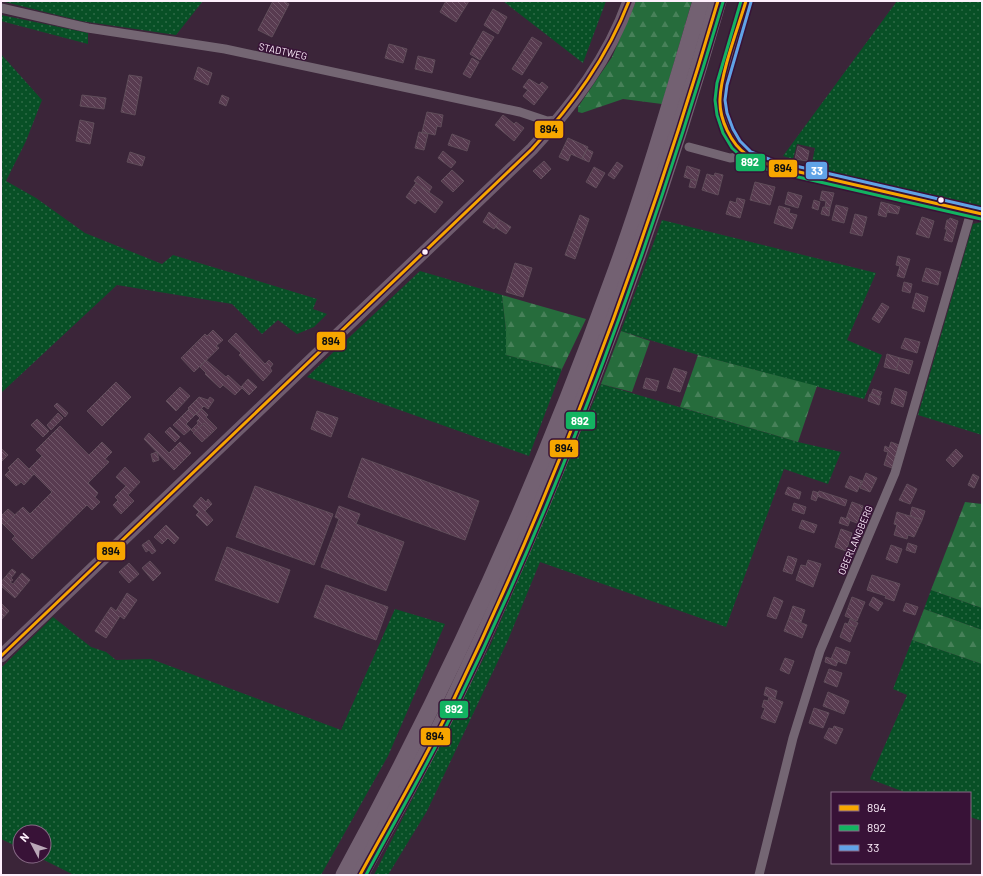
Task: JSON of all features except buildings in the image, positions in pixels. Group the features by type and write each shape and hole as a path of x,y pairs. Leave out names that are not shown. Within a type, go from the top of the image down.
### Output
{"highway":[{"path":"344,875 437,698 501,560 559,421 613,281 663,129 701,1"},
{"path":"360,875 451,705 515,566 574,426 628,283 698,72 718,1"}],"street":[{"path":"1,656 532,149 569,108 596,71 610,46 629,1"},
{"path":"746,1 722,84 720,100 722,114 728,131 736,144 748,156 773,166 982,214"},
{"name":"STADTWEG","path":"1,8 88,28 225,49 520,112 547,121 559,120"},
{"path":"689,147 730,158 748,156"},
{"name":"OBERLANGBERG","path":"758,875 793,738 820,651 895,473 971,212"}],"green space":[{"path":"1,1 203,1 176,35 81,21"},
{"path":"503,1 606,1 583,63"},
{"path":"636,1 692,1 662,104 623,99 582,113 578,112 578,107 612,57"},
{"path":"897,1 982,1 982,206 811,167 815,148 797,144 793,159 783,156"},
{"path":"1,15 88,33 88,44 1,21"},
{"path":"1,54 42,100 26,141 6,181 36,198 85,233 162,264 173,255 317,299 313,309 327,314 314,327 297,334 278,320 262,334 232,304 117,285 1,393"},
{"path":"662,220 876,273 847,340 882,355 864,399 698,355 621,331"},
{"path":"982,222 982,435 918,415 973,224"},
{"path":"420,271 502,295 506,330 506,355 562,369 529,456 307,377"},
{"path":"502,295 586,319 562,369 506,355 506,330"},
{"path":"621,331 650,341 632,392 601,384"},
{"path":"698,355 817,386 798,442 680,407"},
{"path":"601,384 798,442 841,452 828,484 784,469 726,627 540,562 508,640 427,811 388,875 374,875 491,644"},
{"path":"965,502 982,504 982,608 931,590"},
{"path":"931,590 982,608 982,630 924,609"},
{"path":"395,609 445,624 388,756 321,875 74,875 52,864 52,824 12,824 12,844 1,839 1,668 53,617 91,647 106,652 116,660 151,659 341,730"},
{"path":"924,609 982,630 982,664 912,640"},
{"path":"912,640 982,664 982,821 971,817 971,792 904,792 870,779 907,695 893,689"}],"transit line":[{"name":"894","path":"1,656 532,149 588,80 610,42 629,1"},
{"name":"894","path":"360,875 419,768 452,703 530,532 599,358 631,269 662,181 718,1"},
{"name":"892","path":"741,1 717,83 715,100 717,115 723,133 732,148 745,160 772,171 981,219"},
{"name":"894","path":"746,1 723,76 720,99 720,107 724,123 731,138 741,150 747,155 773,166 982,214"},
{"name":"892","path":"366,875 445,729 534,536 570,449 636,272 695,93 723,2"},
{"name":"33","path":"751,2 727,85 725,100 727,113 733,129 740,141 751,152 774,161 982,209"}]}
